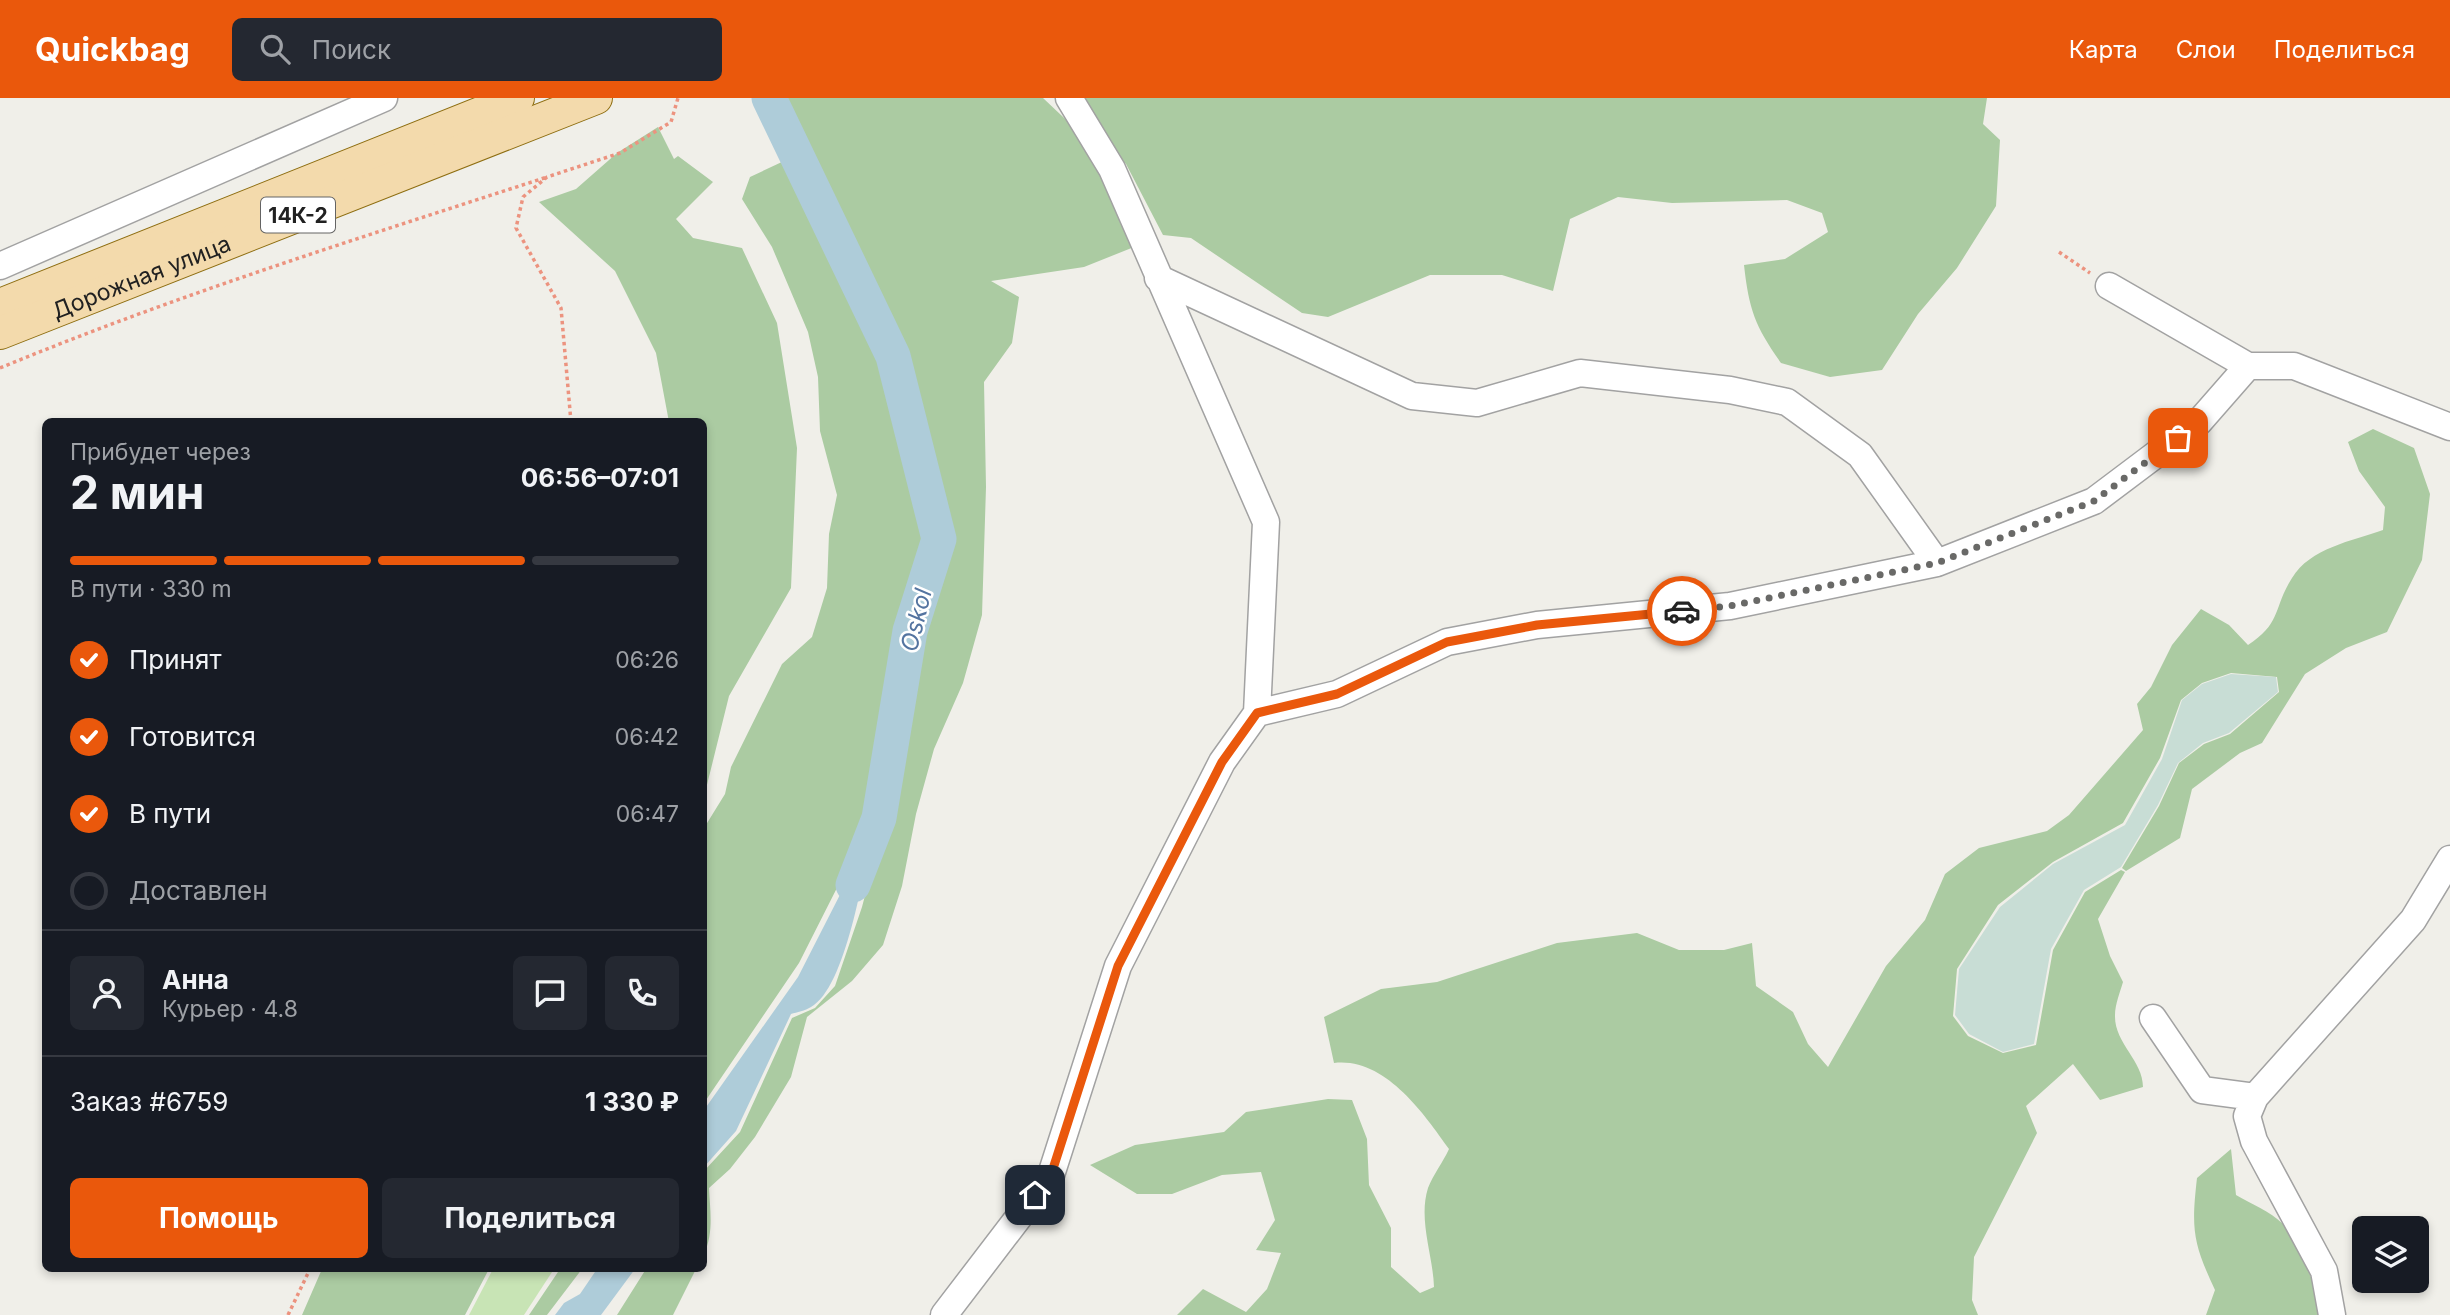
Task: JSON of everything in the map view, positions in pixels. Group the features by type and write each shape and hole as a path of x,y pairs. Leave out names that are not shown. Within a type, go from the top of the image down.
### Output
{"main road":[{"name":"Дорожная улица","path":"0,305 518,98"},
{"name":"Дорожная улица","path":"0,333 596,98"}],"lane":[{"path":"0,266 384,98"},
{"path":"944,1315 1051,1175 1118,966 1222,762 1257,713 1266,522 1112,169 1069,98"},
{"path":"1158,278 1412,396 1478,403 1580,373 1730,390 1787,402 1860,455 1937,563"},
{"path":"2109,286 2248,366 2294,366 2450,427"},
{"path":"1257,713 1337,694 1447,642 1537,625 1730,606 1937,563 2094,501 2199,422 2248,366"},
{"path":"2333,1315 2324,1271 2254,1141 2247,1116 2255,1097 2413,920 2450,859"},
{"path":"2153,1018 2202,1090 2255,1097"}],"path":[{"path":"0,368 78,335 279,265 620,153 671,122 678,98"},
{"path":"547,177 523,197 516,228 561,308 571,418"},
{"path":"2059,252 2109,286"},
{"path":"288,1315 309,1272"}],"green space":[{"path":"788,98 1043,98 1117,168 1149,241 1084,267 991,281 1019,297 1012,343 984,382 986,487 982,615 963,683 934,749 916,814 902,886 883,945 852,981 807,1017 791,1077 755,1137 730,1169 709,1188 710,1230 707,1246 707,1168 740,1132 792,1018 815,1008 835,986 862,907 885,819 918,633 945,538 900,354 782,119"},
{"path":"1058,98 1987,98 1983,124 2000,140 1996,206 1957,268 1918,314 1882,370 1830,377 1781,363 1759,328 1748,294 1744,265 1785,259 1828,232 1822,213 1787,200 1672,203 1618,197 1570,219 1553,291 1502,275 1430,275 1328,317 1302,313 1191,238 1163,235 1126,164"},
{"path":"658,127 674,159 678,156 713,182 676,219 693,238 742,248 777,323 797,448 791,588 729,696 707,785 707,418 668,418 656,353 615,271 539,202 576,189 617,153"},
{"path":"784,161 885,372 927,540 901,623 874,796 844,874 799,963 707,1099 707,823 725,794 731,767 782,664 812,637 827,588 829,534 837,495 820,431 818,377 808,332 772,247 742,199 750,177"},
{"path":"2373,429 2414,448 2430,494 2422,560 2387,632 2346,648 2305,674 2262,743 2240,753 2192,789 2180,838 2126,871 2122,868 2159,806 2179,763 2204,744 2230,734 2279,692 2277,677 2231,673 2202,683 2181,700 2160,758 2123,823 2053,862 1998,905 1957,969 1953,1016 1968,1036 2003,1053 2036,1045 2053,950 2085,892 2121,870 2125,872 2098,919 2110,956 2123,982 2116,1007 2116,1025 2142,1077 2143,1087 2100,1100 2073,1064 2026,1106 2037,1133 1974,1257 1972,1300 1978,1315 1177,1315 1203,1289 1246,1312 1267,1289 1281,1253 1256,1250 1275,1220 1261,1172 1222,1175 1172,1194 1137,1194 1090,1165 1135,1145 1224,1132 1246,1112 1328,1099 1352,1100 1367,1139 1369,1185 1391,1228 1391,1267 1420,1293 1434,1287 1425,1225 1425,1200 1430,1183 1449,1149 1414,1104 1386,1078 1352,1063 1334,1063 1324,1017 1381,989 1437,982 1557,943 1637,933 1679,950 1724,950 1752,943 1756,986 1793,1012 1808,1044 1828,1067 1886,966 1925,920 1945,874 1979,848 2047,831 2069,815 2143,730 2137,704 2151,687 2172,645 2201,609 2229,625 2248,645 2272,622 2292,578 2309,559 2333,547 2383,530 2385,507 2359,471 2348,442"},
{"path":"2231,674 2276,677 2278,692 2229,733 2203,743 2178,763 2158,805 2121,867 2084,890 2051,949 2034,1044 2003,1052 1969,1034 1955,1015 1959,969 2000,907 2053,864 2125,825 2162,759 2182,700 2202,684"},
{"path":"2231,1149 2236,1195 2272,1215 2290,1232 2307,1266 2320,1315 2206,1315 2215,1290 2198,1248 2194,1224 2197,1178"},
{"path":"321,1272 487,1272 465,1315 302,1315"},
{"path":"491,1272 552,1272 524,1315 469,1315"},
{"path":"558,1272 580,1272 547,1315 529,1315"},
{"path":"644,1272 694,1272 673,1315 617,1315"}],"water":[{"path":"872,832 852,927 834,977 823,996 811,1007 791,1014 736,1131 707,1164 707,1106 798,977"},
{"path":"595,1272 633,1272 601,1315 555,1315 564,1303 580,1294"}],"waterway":[{"name":"Oskol","path":"769,98 893,356 939,539 910,631 879,818 853,885"}],"way so far":[{"path":"1682,611 1730,606 1937,563 2094,501 2178,438"}],"route":[{"path":"1035,1195 1051,1175 1118,966 1169,860 1222,762 1257,713 1337,694 1447,642 1537,625 1682,611"}]}
